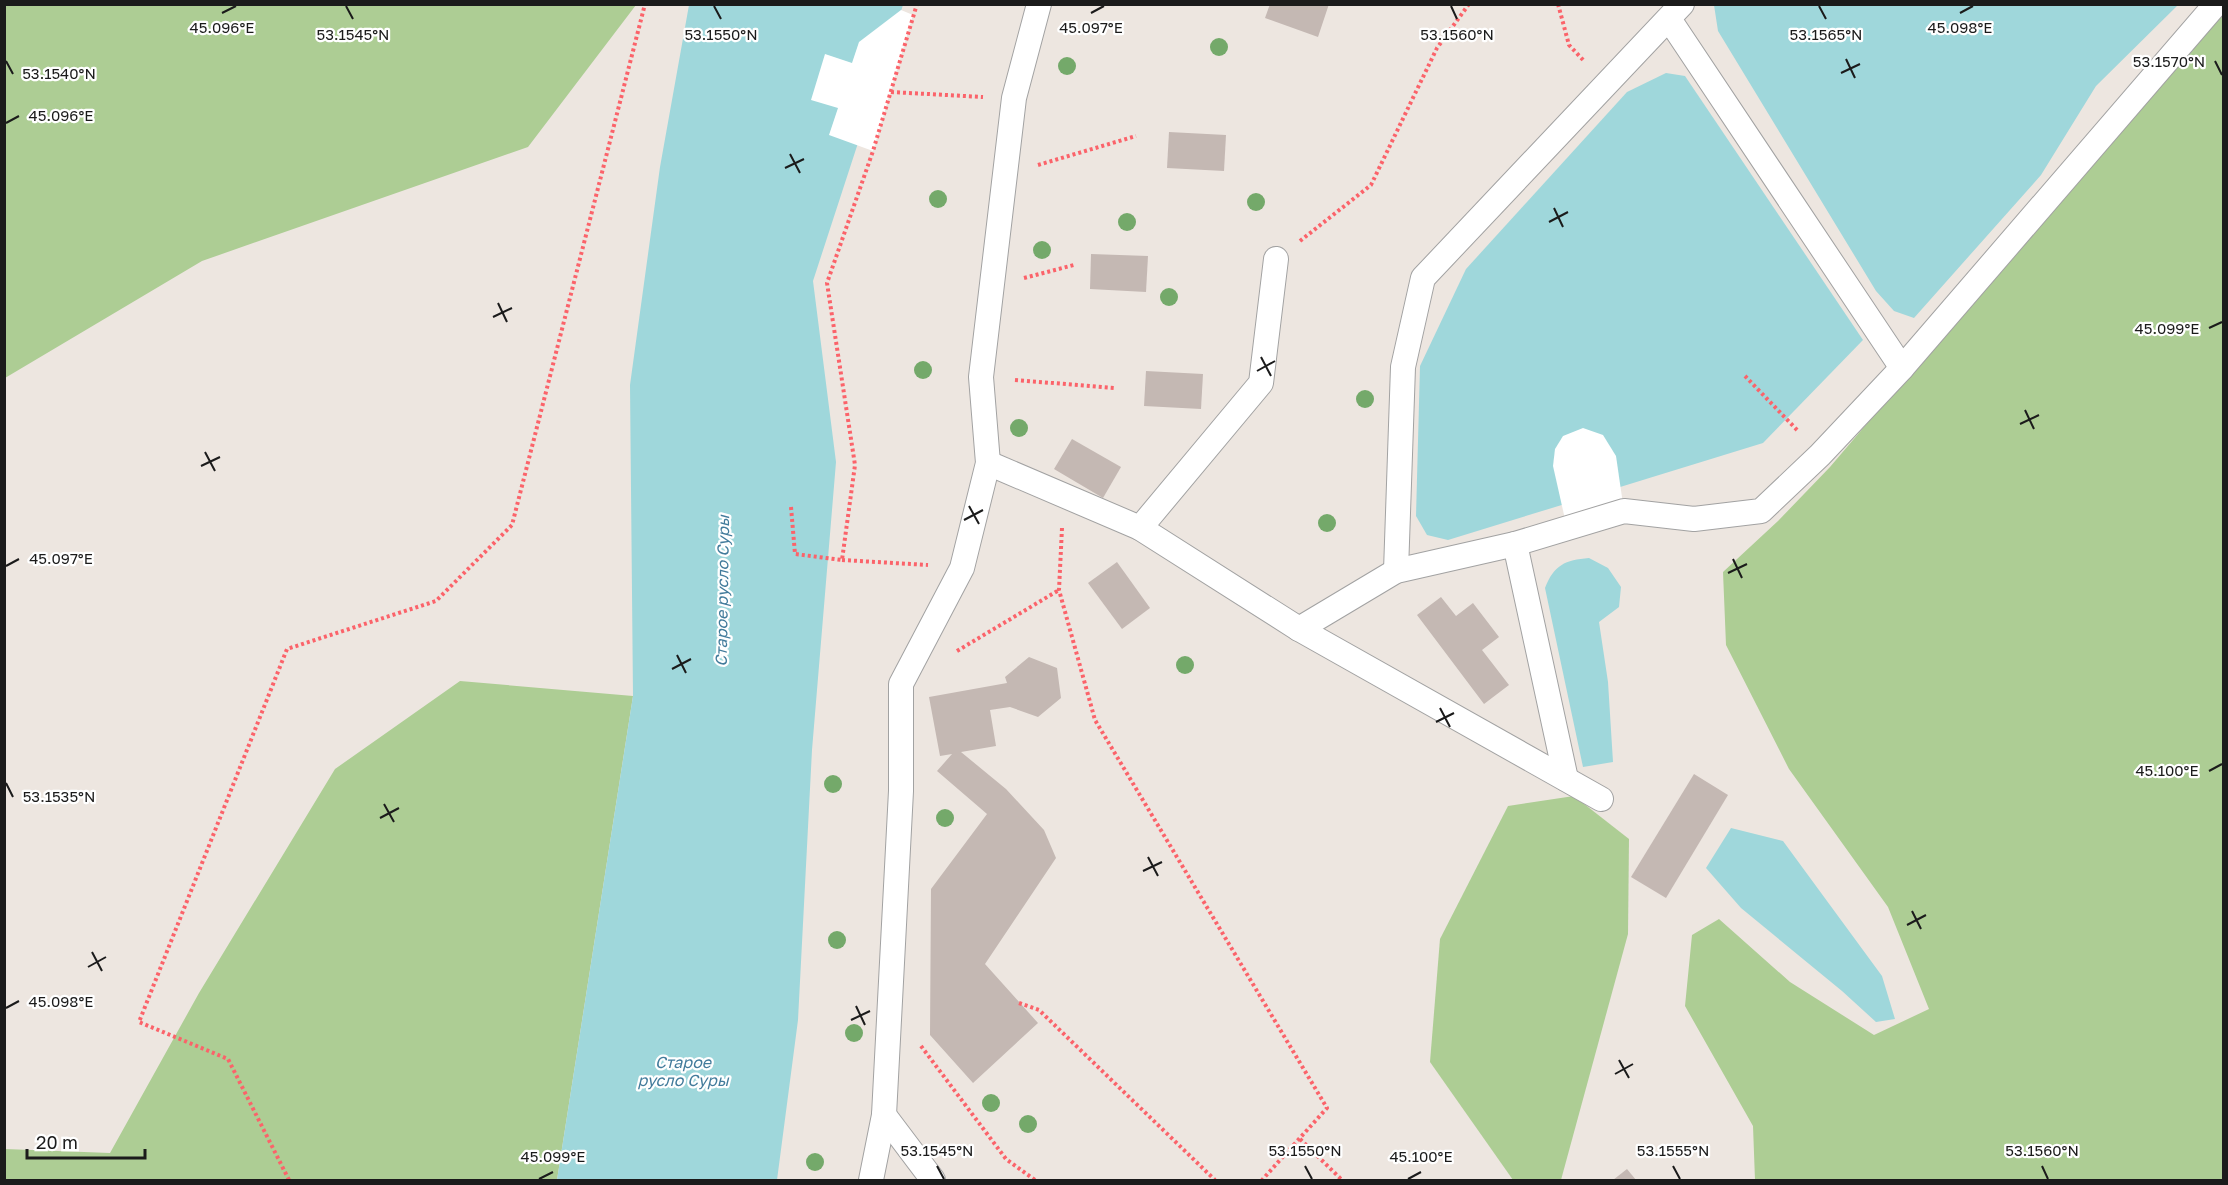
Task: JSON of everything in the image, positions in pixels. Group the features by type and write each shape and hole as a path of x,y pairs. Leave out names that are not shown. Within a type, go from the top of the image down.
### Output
{"lane":[{"path":"871,1180 884,1115 901,791 901,684 962,568 988,463 981,377 1014,98 1039,4"},
{"path":"1299,629 1396,571 1515,544 1624,511 1695,519 1761,511 1820,455 1902,368 2216,4"},
{"path":"1396,571 1403,367 1423,278 1675,12 1902,368"},
{"path":"1140,528 1261,383 1276,260"},
{"path":"988,463 1140,528 1299,629 1601,799"},
{"path":"1515,544 1566,779"},
{"path":"884,1115 933,1180"}],"path":[{"path":"289,1180 228,1059 138,1022 286,649 436,601 512,525 645,4"},
{"path":"842,560 855,465 827,283 873,151 917,4"},
{"path":"1276,260 1371,185 1437,48 1469,4"},
{"path":"1558,4 1569,45 1586,64"},
{"path":"891,92 1014,98"},
{"path":"1005,175 1136,136"},
{"path":"992,286 1074,265"},
{"path":"1745,376 1820,455"},
{"path":"981,377 1115,388"},
{"path":"1063,494 1059,590 1095,720 1327,1108 1262,1180"},
{"path":"791,507 795,554 842,560 962,568"},
{"path":"950,655 1059,590"},
{"path":"1019,1003 1039,1010 1215,1180"},
{"path":"890,1005 1006,1159 1035,1180"},
{"path":"1300,1139 1342,1180"}],"green space":[{"path":"4,5 636,5 528,147 202,261 5,378"},
{"path":"2223,5 2223,1180 1755,1180 1753,1126 1685,1006 1692,935 1719,919 1790,982 1874,1035 1929,1009 1888,907 1789,769 1726,645 1723,572 1778,521 1830,467"},
{"path":"460,681 633,696 557,1180 5,1180 5,1149 110,1153 199,993 335,769"},
{"path":"1574,796 1629,839 1628,934 1561,1180 1513,1180 1430,1062 1440,939 1508,806"}],"water":[{"path":"1714,4 2178,5 2096,86 2041,175 1914,318 1894,311 1876,291 1718,31"},
{"name":"Старое русло Суры","path":"689,5 903,5 813,281 836,462 812,750 798,1020 777,1180 557,1180 633,696 630,385 660,167"},
{"path":"1666,73 1685,76 1863,340 1763,443 1448,540 1427,535 1416,516 1420,366 1466,269 1627,92"},
{"path":"1589,558 1608,568 1621,587 1619,607 1599,622 1608,682 1613,762 1583,767 1545,588 1552,574 1561,565 1573,560"},
{"path":"1731,828 1783,841 1882,976 1895,1019 1876,1022 1741,908 1706,868"}],"pier":[{"path":"901,10 913,15 873,151 829,135 838,108 811,100 825,54 852,63 859,42"},
{"path":"1583,428 1603,435 1616,456 1624,511 1567,528 1553,466 1555,449 1563,436"}],"building":[{"path":"1270,4 1329,4 1318,37 1265,18"},
{"path":"1169,132 1226,135 1224,171 1167,168"},
{"path":"1091,254 1148,256 1146,292 1090,289"},
{"path":"1146,371 1203,374 1201,409 1144,406"},
{"path":"1072,439 1121,467 1103,498 1054,469"},
{"path":"1117,562 1150,608 1122,629 1088,583"},
{"path":"1441,597 1456,616 1473,603 1499,637 1482,650 1509,685 1484,704 1417,615"},
{"path":"1029,657 1057,668 1061,698 1038,717 1010,707 990,710 996,746 961,752 1006,789 1044,830 1056,858 985,964 1038,1023 973,1083 930,1035 931,889 987,814 937,771 952,754 940,756 929,697 1007,683 1005,677"},
{"path":"1694,774 1728,795 1666,898 1631,877"},
{"path":"1627,1169 1636,1180 1613,1180"}]}
